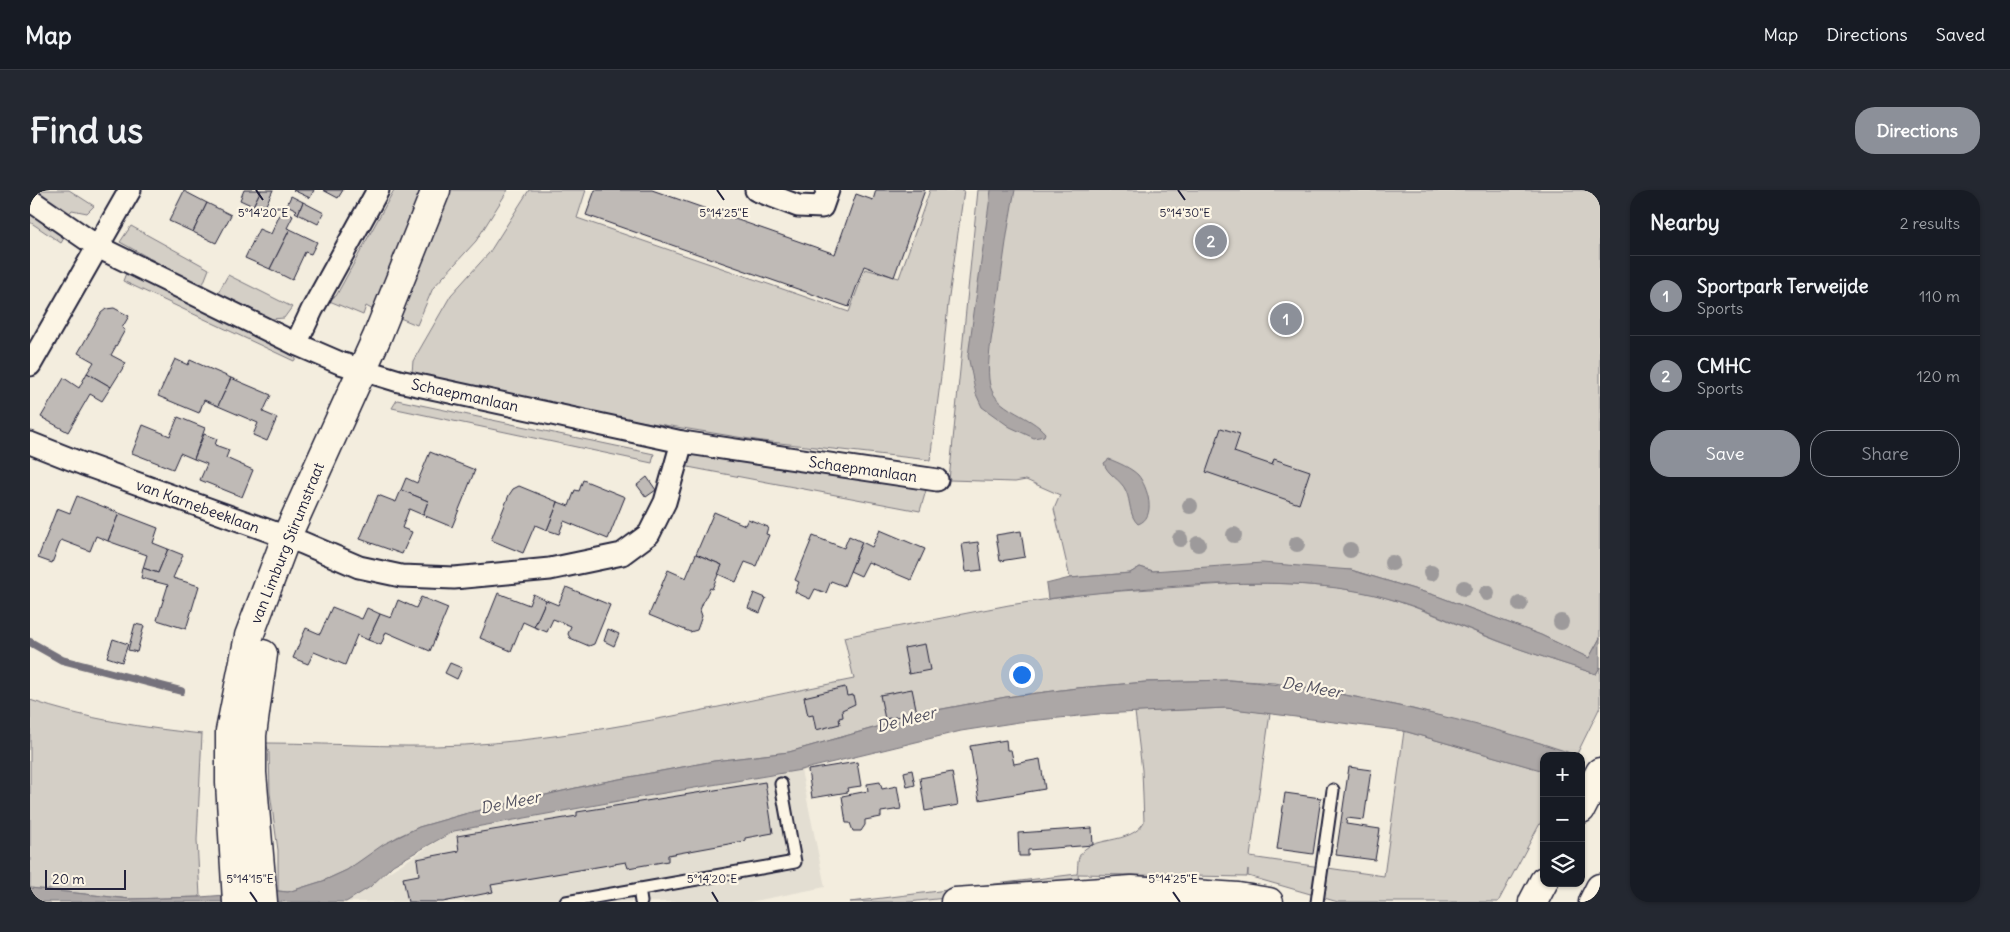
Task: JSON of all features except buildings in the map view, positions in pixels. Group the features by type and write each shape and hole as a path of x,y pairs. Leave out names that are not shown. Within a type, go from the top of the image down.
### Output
{"main road":[{"name":"van Limburg Stirumstraat","path":"249,893 230,783 230,731 249,636 294,541 436,190"},
{"path":"1585,801 1600,772"},
{"path":"1533,902 1541,887"},
{"path":"1593,902 1600,888"},
{"path":"956,902 1132,890 1238,897 1268,902"}],"street":[{"path":"30,365 130,190"},
{"path":"296,344 312,310 378,190"},
{"path":"756,190 798,206 822,207 828,190"},
{"name":"Schaepmanlaan","path":"30,200 98,247 296,344 340,363 362,370 399,381 682,442 937,480"},
{"name":"van Karnebeeklaan","path":"30,442 83,464 360,567 401,576 454,578 550,569 622,554 650,534 665,502 682,442"}],"lane":[{"path":"566,902 795,862 781,784"},
{"path":"1317,902 1333,790"},
{"path":"639,889 641,902"}],"shaded area":[{"path":"30,190 69,190 94,206 87,213 72,210 67,216"},
{"path":"394,190 422,190 377,312 366,306 363,315 327,300 336,296"},
{"path":"450,190 508,190 476,241 433,288 417,325 400,318"},
{"path":"529,190 586,190 577,218 849,312 865,269 899,278 930,190 964,190 948,304 930,460 762,441 615,417 412,373 413,361 451,295 489,253"},
{"path":"978,190 1600,190 1600,638 1589,658 1541,635 1437,596 1351,570 1153,571 1140,567 1130,573 1070,578 1054,509 1060,495 1026,480 1015,482 949,480"},
{"path":"30,214 64,238 61,243 30,222"},
{"path":"131,226 209,269 202,287 120,242"},
{"path":"126,273 298,355 294,361 123,281"},
{"path":"228,275 292,307 284,318 272,319 218,293"},
{"path":"397,400 654,454 652,463 392,408"},
{"path":"691,453 927,487 920,511 688,467"},
{"path":"1240,583 1277,583 1349,589 1384,597 1414,607 1498,641 1596,674 1600,667 1600,707 1578,752 1540,752 1540,823 1498,902 1338,902 1248,876 1248,869 1247,877 1078,874 1079,884 908,902 850,902 1077,874 1079,857 1085,849 1101,842 1130,834 1144,822 1142,770 1135,712 1226,708 1270,713 1250,857 1384,876 1404,731 1531,767 1543,744 1413,709 1341,694 1275,683 1229,680 1146,682 1006,697 937,710 789,752 714,761 593,784 468,813 419,827 397,837 347,870 323,881 288,892 278,891 278,850 270,793 269,753 266,743 408,746 465,745 584,732 674,716 854,679 844,637 1009,605 1091,593"},
{"path":"30,700 51,707 115,722 202,734 197,840 200,897 130,899 30,888"},
{"path":"801,770 825,887 750,902 341,902 454,831"}],"water":[{"path":"991,190 1015,190 990,349 990,383 996,398 1002,404 1032,422 1045,433 1044,436 1034,438 1010,427 982,407 976,394 968,356"},
{"path":"1109,459 1135,472 1142,480 1149,502 1149,509 1144,521 1138,524 1135,521 1124,487 1111,474 1104,463"},
{"path":"1262,563 1351,570 1437,596 1541,635 1589,658 1600,638 1600,667 1596,674 1508,645 1412,606 1383,597 1336,588 1266,583 1219,584 1122,590 1048,599 1046,584 1070,578 1130,573 1140,567 1153,571"},
{"name":"De Meer","path":"1229,680 1333,693 1455,719 1567,752 1540,752 1540,770 1404,731 1226,708 1099,714 1019,722 961,731 801,770 454,831 393,865 370,887 346,902 30,902 30,888 130,899 288,892 323,881 347,870 384,844 419,827 468,813 593,784 714,761 789,752 937,710 1006,697 1146,682"}],"waterway":[{"path":"30,642 62,660 181,691"}],"place":[{"name":"CMHC","path":"1211,241"},
{"name":"Sportpark Terweijde","path":"1286,319"}]}
